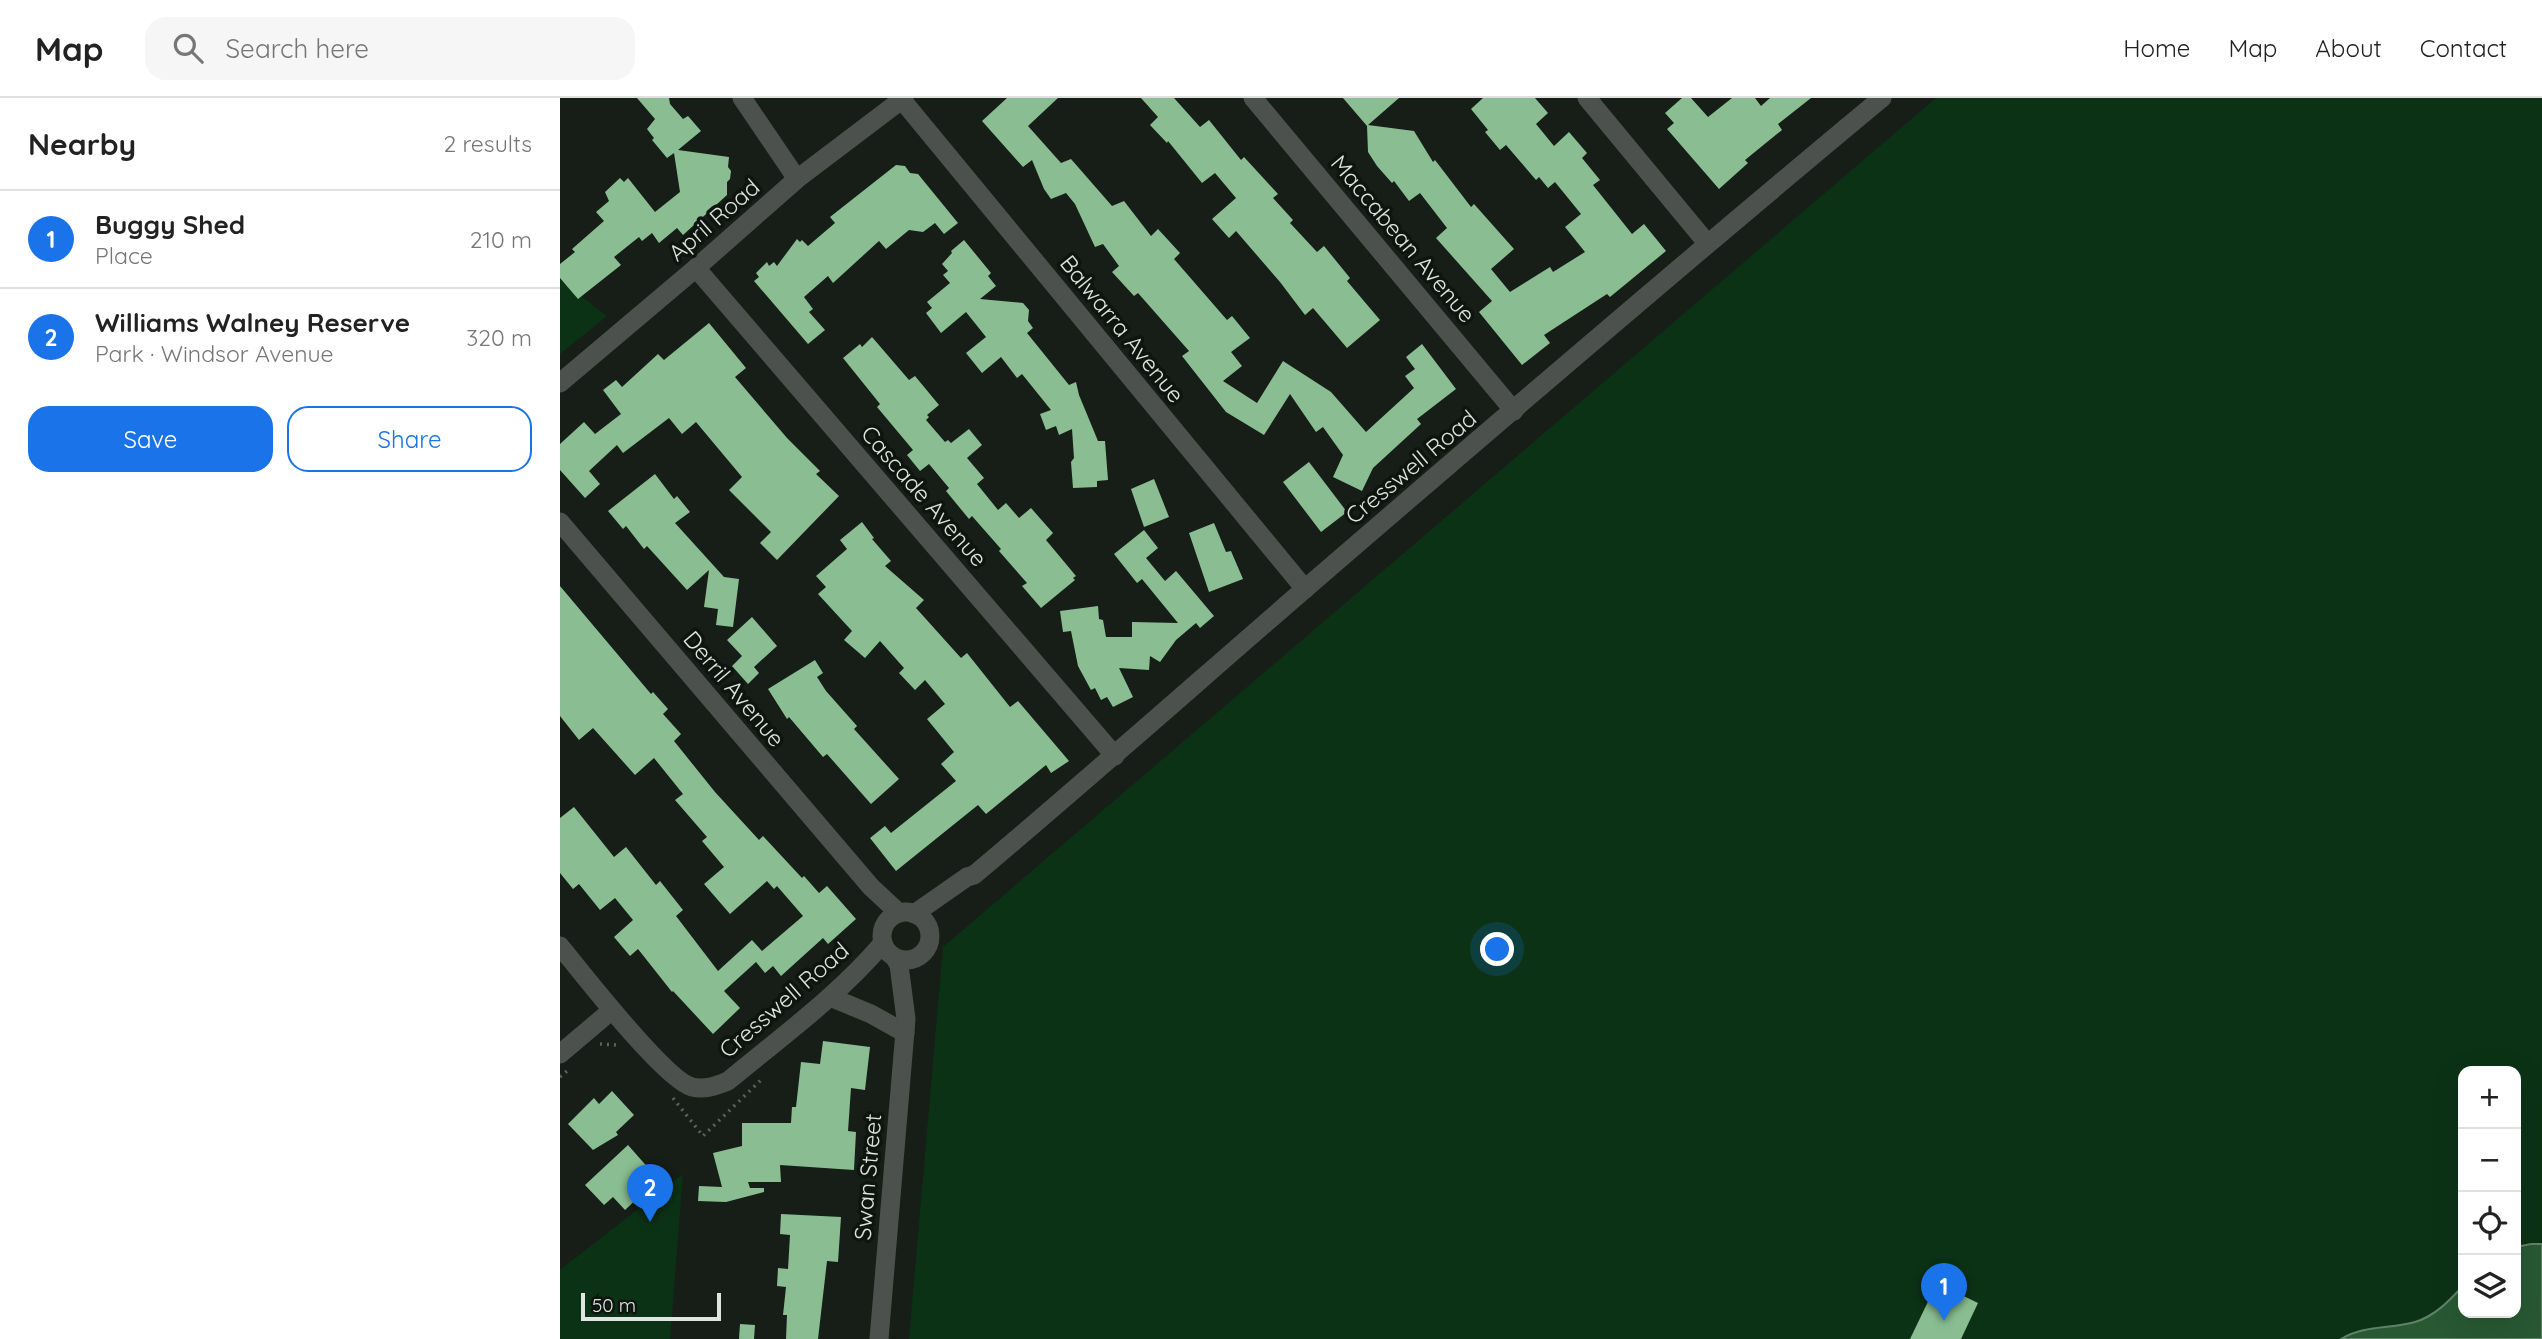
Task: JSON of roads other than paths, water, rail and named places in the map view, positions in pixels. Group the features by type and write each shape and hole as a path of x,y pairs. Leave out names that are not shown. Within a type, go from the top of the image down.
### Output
{"street":[{"path":"742,98 797,179"},
{"name":"Maccabean Avenue","path":"1254,98 1514,411"},
{"path":"1587,98 1707,243"},
{"name":"Cresswell Road","path":"907,919 967,877 974,875 1707,243 1882,98"},
{"name":"April Road","path":"560,383 797,179 903,99"},
{"name":"Balwarra Avenue","path":"903,99 1304,589"},
{"name":"Cascade Avenue","path":"696,268 1115,756"},
{"name":"Derril Avenue","path":"560,522 871,887 907,919"},
{"path":"907,919 930,939 924,952 907,960 889,950 882,932 907,919"},
{"path":"560,946 612,1010 560,1054"},
{"name":"Cresswell Road","path":"612,1010 678,1081 693,1088 713,1087 727,1081 864,965 889,950"},
{"name":"Swan Street","path":"889,950 899,965 906,1026"},
{"name":"Swan Street","path":"879,1339 906,1026 919,956"},
{"path":"830,996 906,1026"}],"place":[{"name":"Williams Walney Reserve","path":"650,1222"},
{"name":"Buggy Shed","path":"1944,1321"}]}
